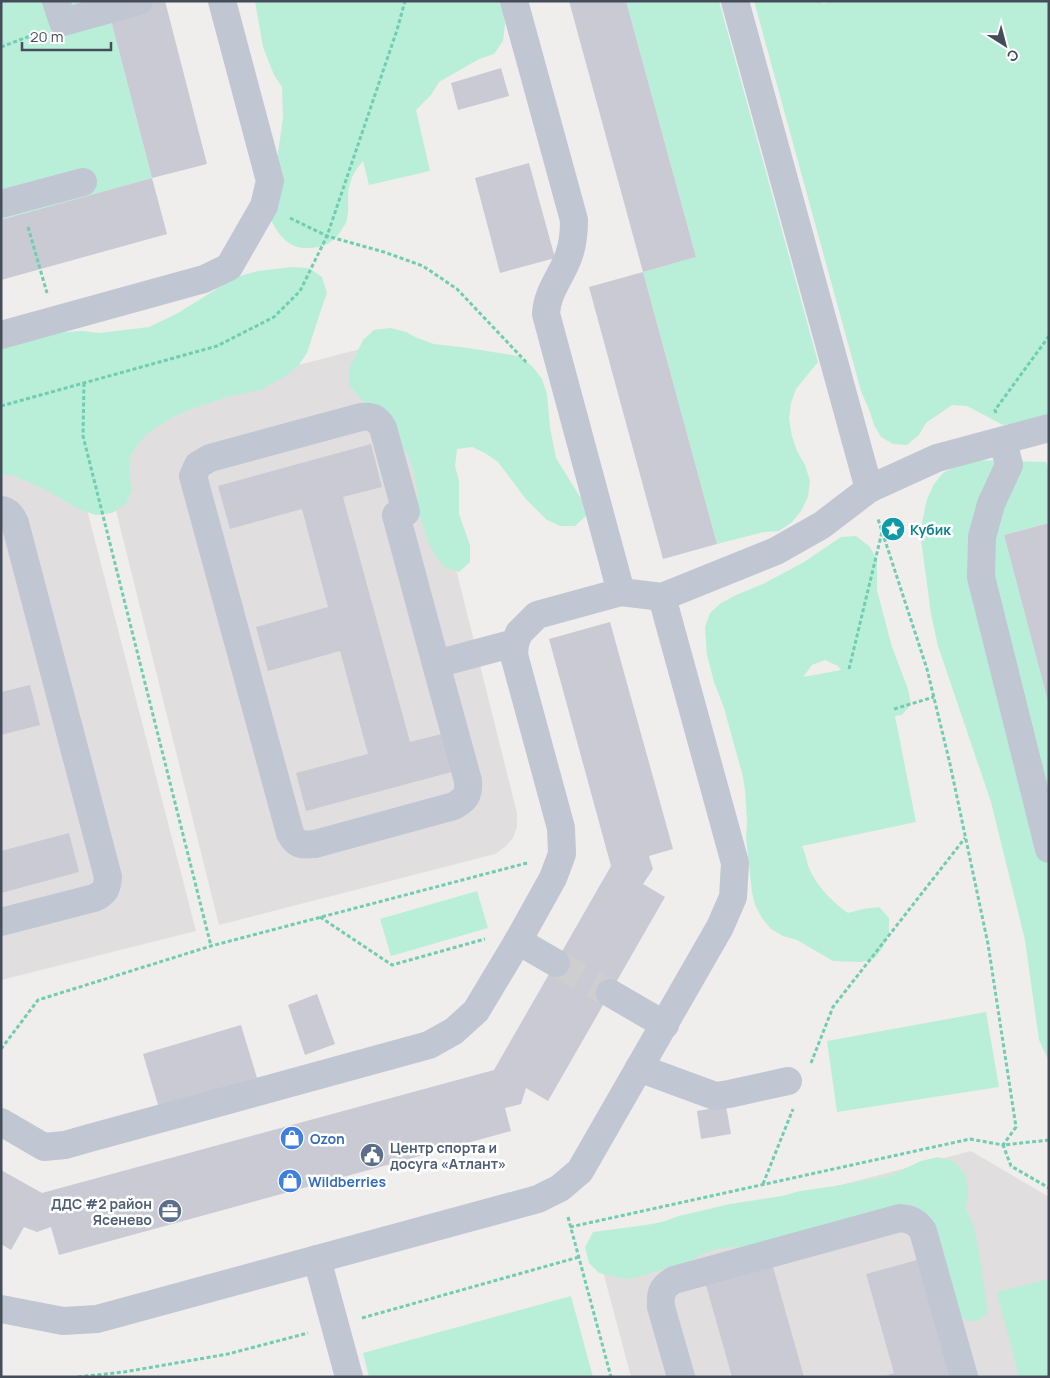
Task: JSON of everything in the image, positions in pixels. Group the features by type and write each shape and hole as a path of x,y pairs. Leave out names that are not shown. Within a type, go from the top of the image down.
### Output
{"lane":[{"path":"56,1 63,22 139,1"},
{"path":"1,335 204,279 229,266 264,206 270,181 222,1"},
{"path":"514,1 574,220 573,239 568,257 547,303 546,314 621,592"},
{"path":"735,1 869,489"},
{"path":"11,201 82,182"},
{"path":"371,416 378,420 383,428 406,512 396,515 436,664 468,781 468,791 464,800 454,806 315,844 303,845 295,841 290,833 193,476 198,465 210,458 361,417 371,416"},
{"path":"1,1122 44,1147 65,1146 429,1045 454,1031 476,1011 553,878 562,854 561,828 514,655 515,643 519,633 537,615 621,592 662,597 776,551 822,525 869,489 937,458 1049,428"},
{"path":"1002,441 1009,465 991,504 982,537 981,577 1049,849"},
{"path":"1,510 11,515 15,523 108,877 108,886 102,894 94,898 1,922"},
{"path":"1,1309 63,1321 97,1319 538,1199 560,1188 580,1171 720,927 733,897 735,863 662,597"},
{"path":"436,664 515,643"},
{"path":"518,941 556,963"},
{"path":"610,993 665,1024"},
{"path":"639,1068 715,1096 797,1085"},
{"path":"681,1377 661,1307 660,1296 666,1285 674,1280 900,1218 910,1218 924,1230 964,1377"},
{"path":"317,1259 349,1377"}],"path":[{"path":"11,201 55,320"},
{"path":"264,206 327,236 384,252 423,266 457,289 531,367"},
{"path":"1002,441 995,410 1049,336"},
{"path":"84,383 83,436 211,946"},
{"path":"869,489 927,669 950,764 988,944 1016,1127 1003,1144"},
{"path":"849,668 882,532"},
{"path":"894,709 934,698"},
{"path":"762,1185 797,1085 833,1007 966,838"},
{"path":"1,1049 38,1000 211,946 562,854"},
{"path":"320,917 392,965 493,936 518,941"},
{"path":"570,1227 970,1139 1003,1144 1049,1140"},
{"path":"1003,1144 1011,1166 1049,1188"},
{"path":"560,1188 611,1377"},
{"path":"78,1377 124,1372 228,1354 578,1257"}],"shaded area":[{"path":"372,346 406,369 517,813 517,827 513,838 495,854 219,925 93,418"},
{"path":"65,425 196,931 1,980 1,441"},
{"path":"971,1151 1049,1197 1049,1377 631,1377 597,1249"}],"green space":[{"path":"1,1 106,1 152,178 1,219"},
{"path":"255,1 503,1 505,24 503,41 494,54 479,59 439,82 431,95 416,110 430,171 369,185 363,161 351,181 348,193 346,223 331,242 316,248 292,245 278,232 269,216 283,118 282,87 274,75 263,47"},
{"path":"626,1 719,1 818,362 796,389 791,403 789,419 797,451 805,465 810,481 808,497 801,511 792,522 779,531 764,532 717,544 643,272 696,257"},
{"path":"754,1 822,1 823,4 831,1 1049,1 1049,418 1003,425 967,406 952,405 926,423 919,435 907,445 893,444 881,437 874,425 861,391"},
{"path":"292,267 309,268 322,277 327,293 307,353 298,366 287,375 261,390 230,396 186,411 148,433 129,458 129,474 132,489 126,504 112,513 96,515 81,510 42,488 14,476 1,474 1,347 66,332 83,331 99,333 149,327 178,313 236,277 258,271"},
{"path":"391,328 434,344 518,356 532,366 542,379 547,394 550,427 556,458 582,500 586,516 575,526 560,526 547,520 525,498 498,462 472,447 457,449 455,466 459,481 459,514 470,545 470,562 459,572 444,567 428,542 419,514 416,483 407,453 380,417 359,397 349,384 349,369 363,340 374,330"},
{"path":"969,460 1046,462 1049,470 1049,523 1004,535 1049,703 1049,1061 1039,1040 1025,940 991,802 938,646 931,614 920,532 927,499 934,484 943,473"},
{"path":"856,536 869,546 877,559 877,590 892,647 908,689 911,704 902,715 895,716 916,822 802,846 815,879 824,892 842,909 848,913 879,907 889,918 889,933 883,947 875,958 862,962 833,961 797,940 783,936 771,929 755,905 746,837 747,823 743,777 707,655 705,627 710,613 721,603 763,584 804,562 841,537","holes":["825,660 838,666 841,670 803,677 812,665"]},
{"path":"477,891 488,928 391,956 380,919"},
{"path":"986,1012 999,1087 837,1112 827,1041"},
{"path":"938,1157 955,1162 966,1176 968,1192 966,1209 973,1225 977,1242 988,1312 978,1321 968,1321 960,1317 926,1223 755,1246 720,1248 705,1253 691,1261 630,1279 599,1273 589,1263 585,1247 593,1232 662,1222 730,1204 889,1176 921,1161"},
{"path":"1049,1279 1049,1377 1019,1377 997,1292"},
{"path":"571,1296 593,1377 369,1377 363,1353"}],"building":[{"path":"106,1 165,1 207,164 152,178"},
{"path":"569,1 626,1 696,257 643,272"},
{"path":"501,68 509,96 458,110 451,83"},
{"path":"529,163 555,258 500,273 475,178"},
{"path":"152,178 167,234 1,280 1,220"},
{"path":"643,272 717,544 663,559 589,287"},
{"path":"371,444 382,487 343,497 410,742 449,732 459,770 306,811 296,773 368,754 340,651 268,671 256,627 328,607 302,509 230,529 218,486"},
{"path":"1049,523 1049,701 1048,701 1004,535"},
{"path":"610,622 673,849 649,856 653,869 643,884 665,897 548,1101 526,1088 521,1104 505,1108 511,1131 59,1255 51,1227 37,1232 24,1227 11,1250 1,1244 1,1170 42,1193 494,1070 611,866 549,639"},
{"path":"30,685 40,725 1,735 1,692"},
{"path":"69,833 79,872 1,893 1,851"},
{"path":"317,994 335,1044 305,1055 288,1005"},
{"path":"241,1025 257,1078 159,1108 143,1054"},
{"path":"726,1106 731,1134 701,1139 697,1111"},
{"path":"917,1260 950,1377 882,1377 894,1373 866,1274"},
{"path":"773,1267 804,1377 732,1377 706,1285"}],"tunnel":[{"path":"556,963 610,993"}],"place":[{"name":"Кубик","path":"893,529"},
{"name":"Ozon","path":"292,1138"},
{"name":"Центр спорта и досуга «Атлант»","path":"372,1155"},
{"name":"Wildberries","path":"290,1181"},
{"name":"ДДС #2 район Ясенево","path":"170,1211"}]}
